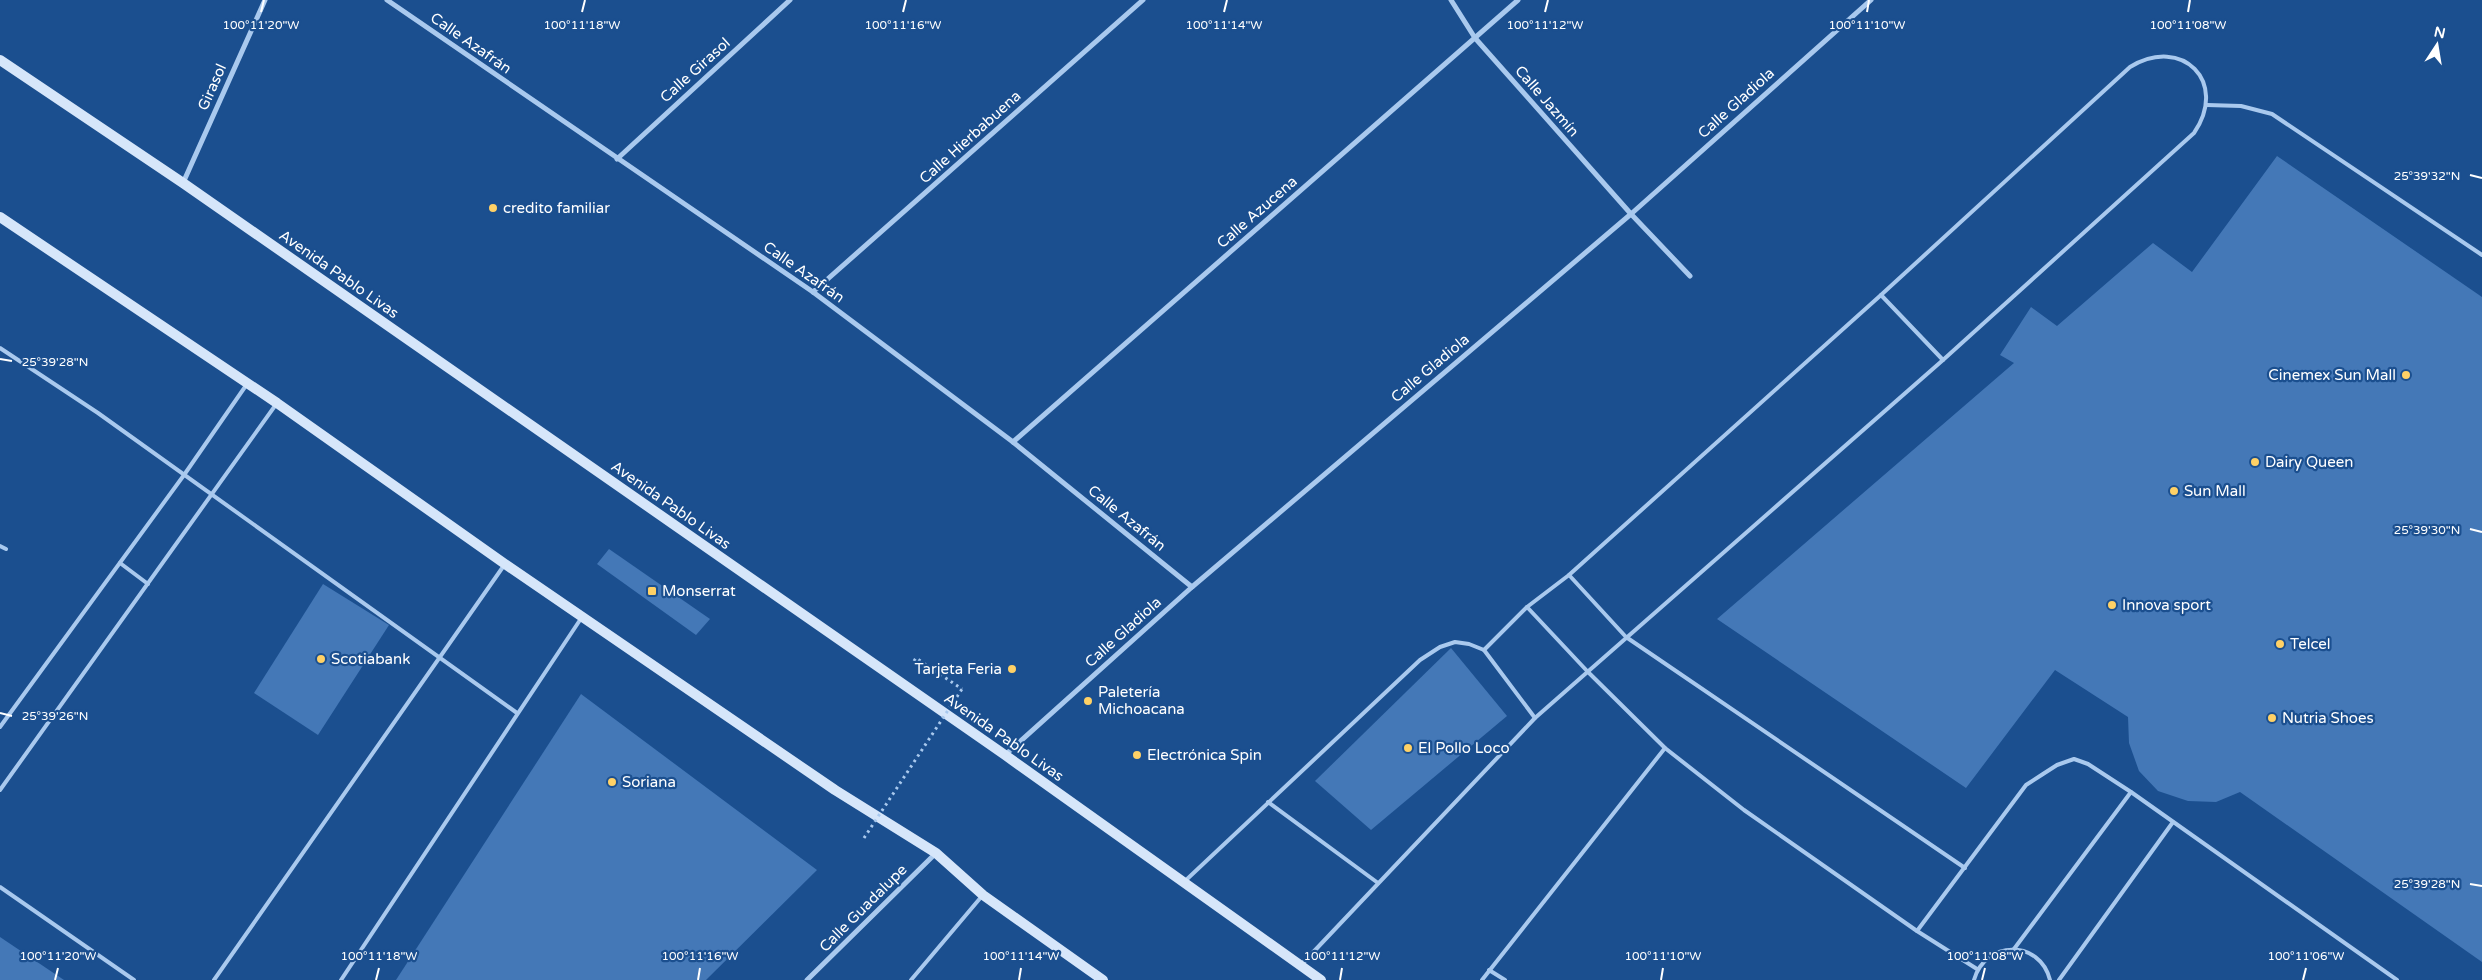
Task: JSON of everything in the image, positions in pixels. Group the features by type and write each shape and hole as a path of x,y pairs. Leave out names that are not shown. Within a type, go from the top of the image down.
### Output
{"main road":[{"name":"Avenida Pablo Livas","path":"0,60 183,183 1005,755 1321,980"},
{"path":"0,217 277,403 582,617 836,790 936,853 983,895 1103,980"}],"street":[{"name":"Girasol","path":"183,183 265,0"},
{"name":"Calle Azafrán","path":"387,0 616,159 813,292 1013,442 1192,586"},
{"name":"Calle Hierbabuena","path":"813,292 1143,0"},
{"name":"Calle Jazmín","path":"1451,0 1475,38 1631,214 1690,276"},
{"name":"Calle Azucena","path":"1013,442 1518,0"},
{"name":"Calle Gladiola","path":"1005,755 1192,586 1631,214 1871,0"},
{"name":"Calle Girasol","path":"616,159 788,1"},
{"name":"Calle Guadalupe","path":"807,980 936,853"}],"lane":[{"path":"1301,965 1535,718 1943,360 2194,133 2203,120 2207,105 2206,89 2199,75 2188,64 2174,57 2158,55 2143,59 2130,67 1881,296 1569,575 1527,607 1484,650"},
{"path":"2207,105 2241,106 2272,114 2482,255"},
{"path":"1881,296 1943,360"},
{"path":"0,348 98,413 517,713"},
{"path":"0,727 184,475 247,384"},
{"path":"0,790 277,403"},
{"path":"0,546 6,549"},
{"path":"120,563 148,584"},
{"path":"214,980 506,564"},
{"path":"1569,575 1626,637 1965,868"},
{"path":"1527,607 1588,672 1665,748 1744,810 1917,931 1977,969"},
{"path":"341,980 582,617"},
{"path":"1183,883 1420,660 1440,647 1455,642 1470,644 1484,650 1535,718"},
{"path":"1482,980 1665,748"},
{"path":"1917,931 2026,785 2057,765 2074,759 2088,764 2131,792 2397,980"},
{"path":"2014,949 2131,792"},
{"path":"1268,802 1378,883"},
{"path":"2059,980 2172,822"},
{"path":"0,887 134,980"},
{"path":"911,980 983,895"},
{"path":"1974,980 1977,969 1993,953 2014,949 2034,954 2048,969 2050,980"},
{"path":"1489,970 1506,980"}],"path":[{"path":"864,838 962,689 916,658"}],"building":[{"name":"Sun Mall","path":"2277,156 2482,297 2482,962 2240,792 2216,802 2188,801 2158,791 2139,771 2129,743 2128,717 2055,670 1966,788 1717,619 2014,363 2000,355 2031,307 2057,326 2153,243 2192,272"},
{"name":"Monserrat","path":"609,549 710,619 696,635 597,564"},
{"name":"Scotiabank","path":"323,584 389,625 318,735 254,693"},
{"name":"El Pollo Loco","path":"1451,648 1507,716 1371,830 1315,781"},
{"name":"Soriana","path":"581,694 817,870 706,980 396,980"},
{"path":"0,937 64,980 0,980"}],"place":[{"name":"credito familiar","path":"493,208"},
{"name":"Cinemex Sun Mall","path":"2406,375"},
{"name":"Dairy Queen","path":"2255,462"},
{"name":"Sun Mall","path":"2174,491"},
{"name":"Monserrat","path":"652,591"},
{"name":"Innova sport","path":"2112,605"},
{"name":"Telcel","path":"2280,644"},
{"name":"Scotiabank","path":"321,659"},
{"name":"Tarjeta Feria","path":"1012,669"},
{"name":"Paletería Michoacana","path":"1088,701"},
{"name":"Nutria Shoes","path":"2272,718"},
{"name":"El Pollo Loco","path":"1408,748"},
{"name":"Electrónica Spin","path":"1137,755"},
{"name":"Soriana","path":"612,782"}]}
